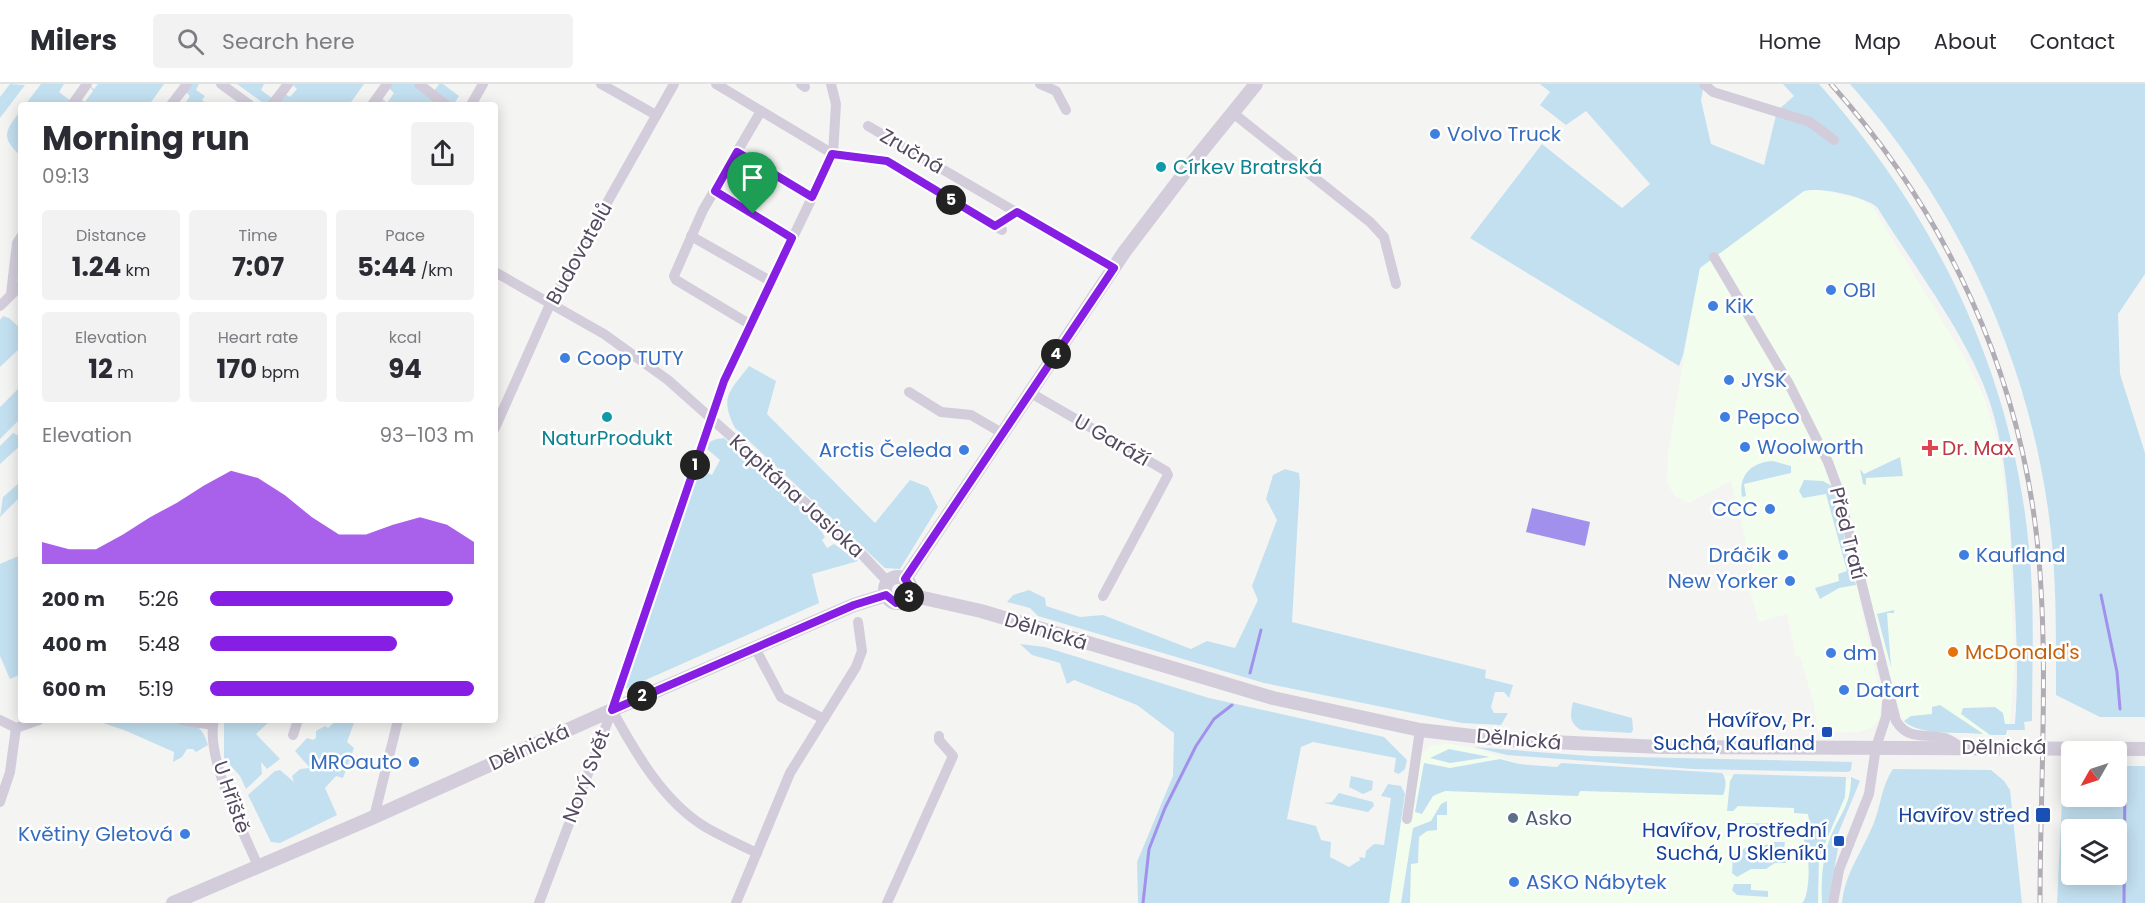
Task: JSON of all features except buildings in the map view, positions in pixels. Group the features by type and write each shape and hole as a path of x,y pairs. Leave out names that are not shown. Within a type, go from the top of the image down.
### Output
{"street":[{"path":"74,102 87,84"},
{"path":"173,102 187,84"},
{"path":"221,84 245,102"},
{"path":"274,102 288,84"},
{"path":"374,102 387,84"},
{"path":"418,84 442,102"},
{"path":"473,102 483,84"},
{"path":"601,84 656,115"},
{"name":"Budovatelů","path":"498,421 551,302 674,84"},
{"path":"716,84 832,154"},
{"path":"612,710 724,381 832,154 836,104 831,84"},
{"path":"1040,84 1059,88 1066,110"},
{"path":"905,579 1114,268 1192,163 1256,84"},
{"path":"1704,84 1713,92 1810,122 1834,140"},
{"path":"751,325 674,278 691,236 761,111"},
{"path":"1233,113 1370,222 1384,237 1396,284"},
{"name":"Zručná","path":"868,126 1114,268"},
{"path":"737,152 812,197"},
{"name":"Zručná","path":"832,154 887,161 998,228 1017,212"},
{"path":"715,191 792,238"},
{"path":"691,236 772,282"},
{"path":"11,294 18,242"},
{"name":"Před Tratí","path":"1714,257 1789,384 1828,462 1838,489 1896,721 1904,732 1920,737 1944,738 1961,747"},
{"name":"Kapitána Jasioka","path":"498,274 604,334 668,380 853,545 887,589"},
{"path":"0,306 18,288"},
{"path":"909,392 941,412 971,415 1002,433"},
{"name":"U Garáží","path":"1029,392 1167,471 1168,475 1104,596"},
{"path":"899,578 905,579 910,586 910,595 901,603 892,602 887,589 899,578"},
{"name":"Dělnická","path":"173,903 374,817 887,589"},
{"name":"Dělnická","path":"910,595 981,611 1273,698 1420,730 1507,740 1661,747 2145,749"},
{"path":"736,903 790,773 856,667 862,651 858,622"},
{"path":"756,648 781,697 824,719"},
{"name":"Před Tratí","path":"1833,903 1842,864 1866,807 1876,747 1886,717 1887,692"},
{"name":"Nový Svět","path":"612,710 630,744 664,789 685,811 705,827 757,853"},
{"name":"Nový Svět","path":"539,903 612,710"},
{"path":"0,720 16,728 30,723"},
{"name":"U Hřiště","path":"213,723 217,759 225,790 258,866"},
{"path":"293,735 297,723"},
{"path":"374,817 397,723"},
{"path":"0,802 10,772 16,728"},
{"path":"1407,819 1420,730"},
{"path":"887,903 953,756 939,740 939,736"}],"shaded area":[{"path":"10,84 25,85 0,118 0,97"},
{"path":"41,84 64,84 59,92 72,102 27,102"},
{"path":"98,84 164,84 151,102 85,102 93,91 90,86 94,89"},
{"path":"189,84 199,84 196,90 205,96 202,100 204,102 186,102 190,96 185,91"},
{"path":"237,84 264,84 261,90 272,98 269,102 262,102"},
{"path":"292,84 364,84 351,102 278,102 285,94 290,97 297,89"},
{"path":"391,84 413,84 436,102 388,102 394,93 388,87"},
{"path":"439,84 443,84 459,96 455,102 449,102 434,91"},
{"path":"1540,84 1704,84 1701,100 1711,144 1764,165 1777,111 1794,96 1783,84 1819,84 1861,134 1898,187 1932,242 1962,299 1986,359 2006,420 2020,483 2031,570 2032,721 2024,722 2025,730 2007,730 2006,735 1990,735 1961,714 1963,708 1995,707 2003,713 2005,724 2015,724 2017,666 2015,609 2006,476 1992,408 1974,363 1935,295 1877,207 1862,199 1842,193 1821,190 1804,191 1700,268 1679,366 1470,238 1542,144 1622,208 1650,184 1586,111 1566,125 1540,105 1550,92"},
{"path":"1850,84 2145,84 2145,274 2118,314 2120,374 2145,453 2145,717 2100,717 2056,695 2055,602 2051,532 2037,451 2023,393 1980,282 1953,229 1922,178 1888,130"},
{"path":"381,97 386,102 377,102"},
{"path":"18,114 18,153 8,139 7,134"},
{"path":"1814,189 1857,198 1872,206 1963,355 1984,397 2000,451 2010,534 2014,667 2007,736 1922,731 1907,726 1901,716 1868,592 1858,595 1882,701 1879,720 1871,728 1859,732 1818,733 1814,705 1800,656 1796,657 1787,614 1759,622 1745,572 1753,569 1731,481 1688,503 1674,495 1667,482 1668,453 1699,268 1804,191"},
{"path":"3,316 9,318 18,326 18,350 0,367 0,320"},
{"path":"749,366 776,381 767,414 875,523 910,480 928,487 938,507 900,569 885,568 735,428 727,401 732,388"},
{"path":"18,389 18,421 0,439 0,407"},
{"path":"13,433 18,436 18,448 0,464 0,446"},
{"path":"724,438 815,521 825,537 822,540 827,548 834,544 858,561 812,574 819,603 623,690 698,468 712,475 720,460 706,448 707,445 713,440"},
{"path":"1900,457 1903,476 1866,478 1866,485 1863,484 1860,469 1864,474"},
{"path":"1773,461 1791,466 1791,473 1744,484 1746,496 1742,497 1744,477 1752,467"},
{"path":"1285,469 1299,473 1300,482 1292,622 1486,670 1485,678 1513,685 1509,698 1504,692 1495,692 1491,707 1494,713 1508,713 1501,725 1462,723 1264,683 1038,616 1030,608 1007,602 1013,595 1029,590 1045,598 1046,606 1080,617 1103,615 1191,649 1207,641 1235,648 1258,600 1252,586 1277,520 1266,499 1273,475"},
{"path":"1804,480 1823,481 1832,486 1856,585 1839,588 1820,599 1815,588 1839,581 1838,574 1847,571 1826,494 1803,498 1799,491"},
{"path":"18,484 18,499 0,517 3,497"},
{"path":"1532,508 1590,522 1585,546 1526,532"},
{"path":"18,556 18,675 10,679 0,656 0,564"},
{"path":"1894,610 1894,613 1887,613 1891,667 1877,614"},
{"path":"1020,644 1045,647 1209,698 1384,737 1407,760 1405,769 1399,774 1394,772 1396,758 1313,742 1301,747 1287,819 1316,826 1321,840 1331,842 1330,857 1349,867 1360,860 1359,857 1365,858 1366,851 1374,844 1384,845 1391,798 1381,796 1388,784 1401,786 1405,794 1389,903 1138,903 1137,862 1173,776 1174,733 1137,705 1074,680 1067,684 1060,663 1032,655"},
{"path":"1573,702 1632,718 1633,730 1631,733 1581,730 1571,718"},
{"path":"1940,705 1983,734 1929,731 1911,726 1904,721 1911,716 1932,714 1932,707"},
{"path":"103,723 191,724 201,730 208,745 196,752 193,749 187,749 182,757 173,762 174,752"},
{"path":"224,723 268,723 256,734 280,759 267,769 261,762 262,774 246,789 240,776 224,758"},
{"path":"334,723 354,723 347,742 354,748 343,778 336,776 325,788 337,815 280,843 271,842 248,795 275,771 280,770 294,782 292,776 300,769 310,768 295,751 307,738 313,740 316,738 316,731 325,726 328,728"},
{"path":"1450,744 1474,748 1519,764 1642,773 1857,780 1852,799 1831,842 1823,903 1365,903 1420,754 1433,745"},
{"path":"1474,747 1590,756 1852,762 1851,770 1848,772 1693,769 1507,755"},
{"path":"1449,749 1490,757 1450,763 1430,758"},
{"path":"1500,759 1519,764 1557,767 1561,763 1722,773 1725,778 1725,787 1723,795 1580,791 1578,796 1445,791 1433,796 1422,814 1415,812 1424,763 1450,768"},
{"path":"2127,766 2145,766 2145,903 2057,903 2061,822 2061,885 2127,885 2127,819 2061,819 2062,807 2127,807"},
{"path":"1893,769 1991,770 2004,781 2010,790 2022,903 1842,903 1850,872 1876,818 1886,783"},
{"path":"1734,774 1846,777 1845,797 1819,857 1818,903 1802,903 1807,890 1809,870 1807,849 1801,836 1810,826 1808,814 1794,813 1794,808 1738,806 1733,811 1727,811 1730,781"},
{"path":"1351,776 1373,781 1372,790 1363,794 1349,787"},
{"path":"1851,777 1860,781 1835,841 1839,843 1828,903 1822,903 1825,854 1847,802"},
{"path":"1339,793 1373,802 1374,806 1368,812 1324,803 1332,802"},
{"path":"1447,801 1447,815 1437,815 1437,830 1427,831 1419,837 1418,863 1411,864 1410,903 1401,903 1413,828 1431,821 1441,804"},
{"path":"1744,823 1789,824 1788,830 1745,829 1742,827"},
{"path":"1774,842 1785,842 1784,848 1778,848 1777,853 1786,854 1786,863 1775,863 1766,869 1751,869 1737,877 1732,873 1733,856 1748,846 1758,849 1759,846 1771,844 1770,853 1773,853"},
{"path":"1734,884 1751,884 1751,890 1768,891 1768,897 1737,895 1732,890"}],"waterway":[{"path":"2101,595 2117,672 2120,709"},
{"path":"1250,673 1261,630"},
{"path":"1143,903 1149,849 1165,808 1196,746 1214,719 1232,705"},
{"path":"2124,903 2125,807"}],"railway":[{"path":"1831,84 1873,134 1910,187 1943,242 1972,300 1996,360 2015,421 2029,484 2041,592 2043,681 2040,903"}],"place":[{"name":"Volvo Truck","path":"1435,134"},
{"name":"Církev Bratrská","path":"1161,167"},
{"name":"OBI","path":"1831,290"},
{"name":"KiK","path":"1713,306"},
{"name":"Coop TUTY","path":"565,358"},
{"name":"JYSK","path":"1729,380"},
{"name":"NaturProdukt","path":"607,417"},
{"name":"Pepco","path":"1725,417"},
{"name":"Woolworth","path":"1745,447"},
{"name":"Dr. Max","path":"1930,448"},
{"name":"Arctis Čeleda","path":"964,450"},
{"name":"CCC","path":"1770,509"},
{"name":"Dráčik","path":"1783,555"},
{"name":"Kaufland","path":"1964,555"},
{"name":"New Yorker","path":"1790,581"},
{"name":"McDonald's","path":"1953,652"},
{"name":"dm","path":"1831,653"},
{"name":"Datart","path":"1844,690"},
{"name":"Havířov, Pr. Suchá, Kaufland","path":"1827,732"},
{"name":"MROauto","path":"414,762"},
{"name":"Havířov střed","path":"2043,815"},
{"name":"Asko","path":"1513,818"},
{"name":"Květiny Gletová","path":"185,834"},
{"name":"Havířov, Prostřední Suchá, U Skleníků","path":"1839,841"},
{"name":"ASKO Nábytek","path":"1514,882"}],"route":[{"path":"737,152 812,197 832,154 859,156 887,161 995,226 1017,212 1114,268 905,579 911,590 905,602 892,602 886,595 854,605 612,710 724,381 792,238 753,214 715,191 737,152"}]}
